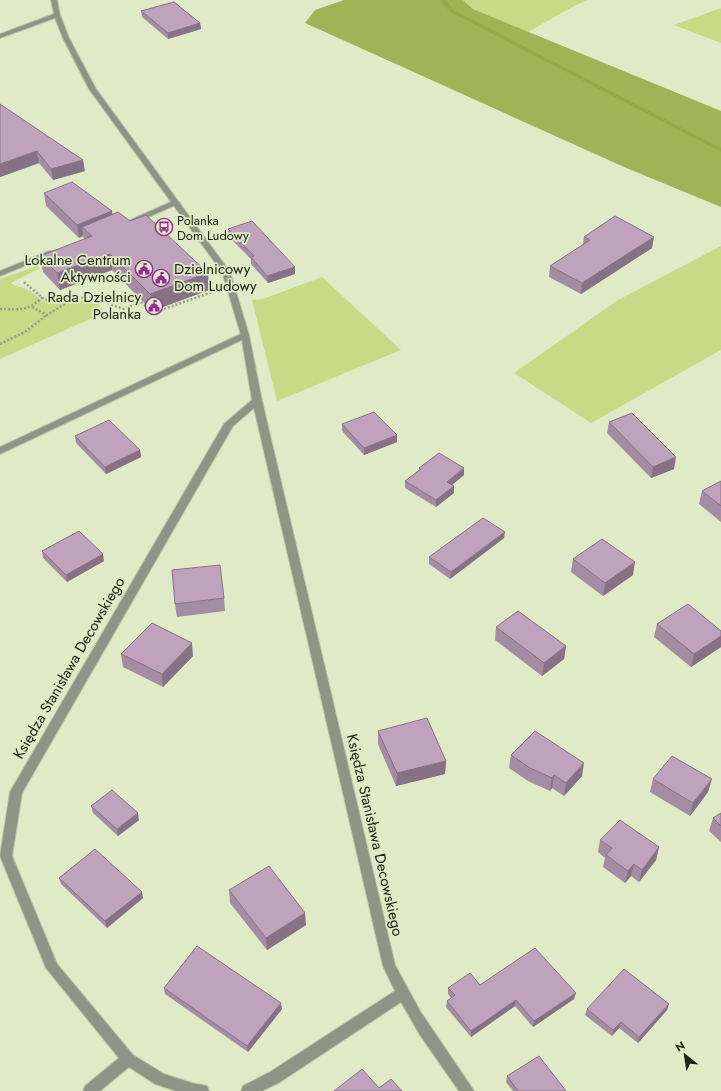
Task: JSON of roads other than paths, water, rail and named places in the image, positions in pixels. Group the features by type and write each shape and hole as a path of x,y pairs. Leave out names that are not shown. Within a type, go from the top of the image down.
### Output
{"street":[{"name":"Księdza Stanisława Decowskiego","path":"55,0 57,15 66,38 93,89 226,272 245,335 257,401 389,966 402,994 429,1039 466,1091"},
{"path":"0,36 57,15"},
{"path":"124,224 176,203"},
{"path":"0,274 58,250"},
{"path":"0,450 245,335"},
{"name":"Księdza Stanisława Decowskiego","path":"202,1091 192,1090 160,1079 128,1059 52,968 6,856 16,792 229,424 257,401"},
{"path":"248,1091 275,1077 402,994"},
{"path":"90,1091 128,1059"}],"waterway":[{"path":"443,0 452,11 721,150"}],"place":[{"name":"Polanka Dom Ludowy","path":"164,227"},
{"name":"Lokalne Centrum Aktywności","path":"144,269"},
{"name":"Dzielnicowy Dom Ludowy","path":"161,278"},
{"name":"Rada Dzielnicy Polanka","path":"154,306"}]}
